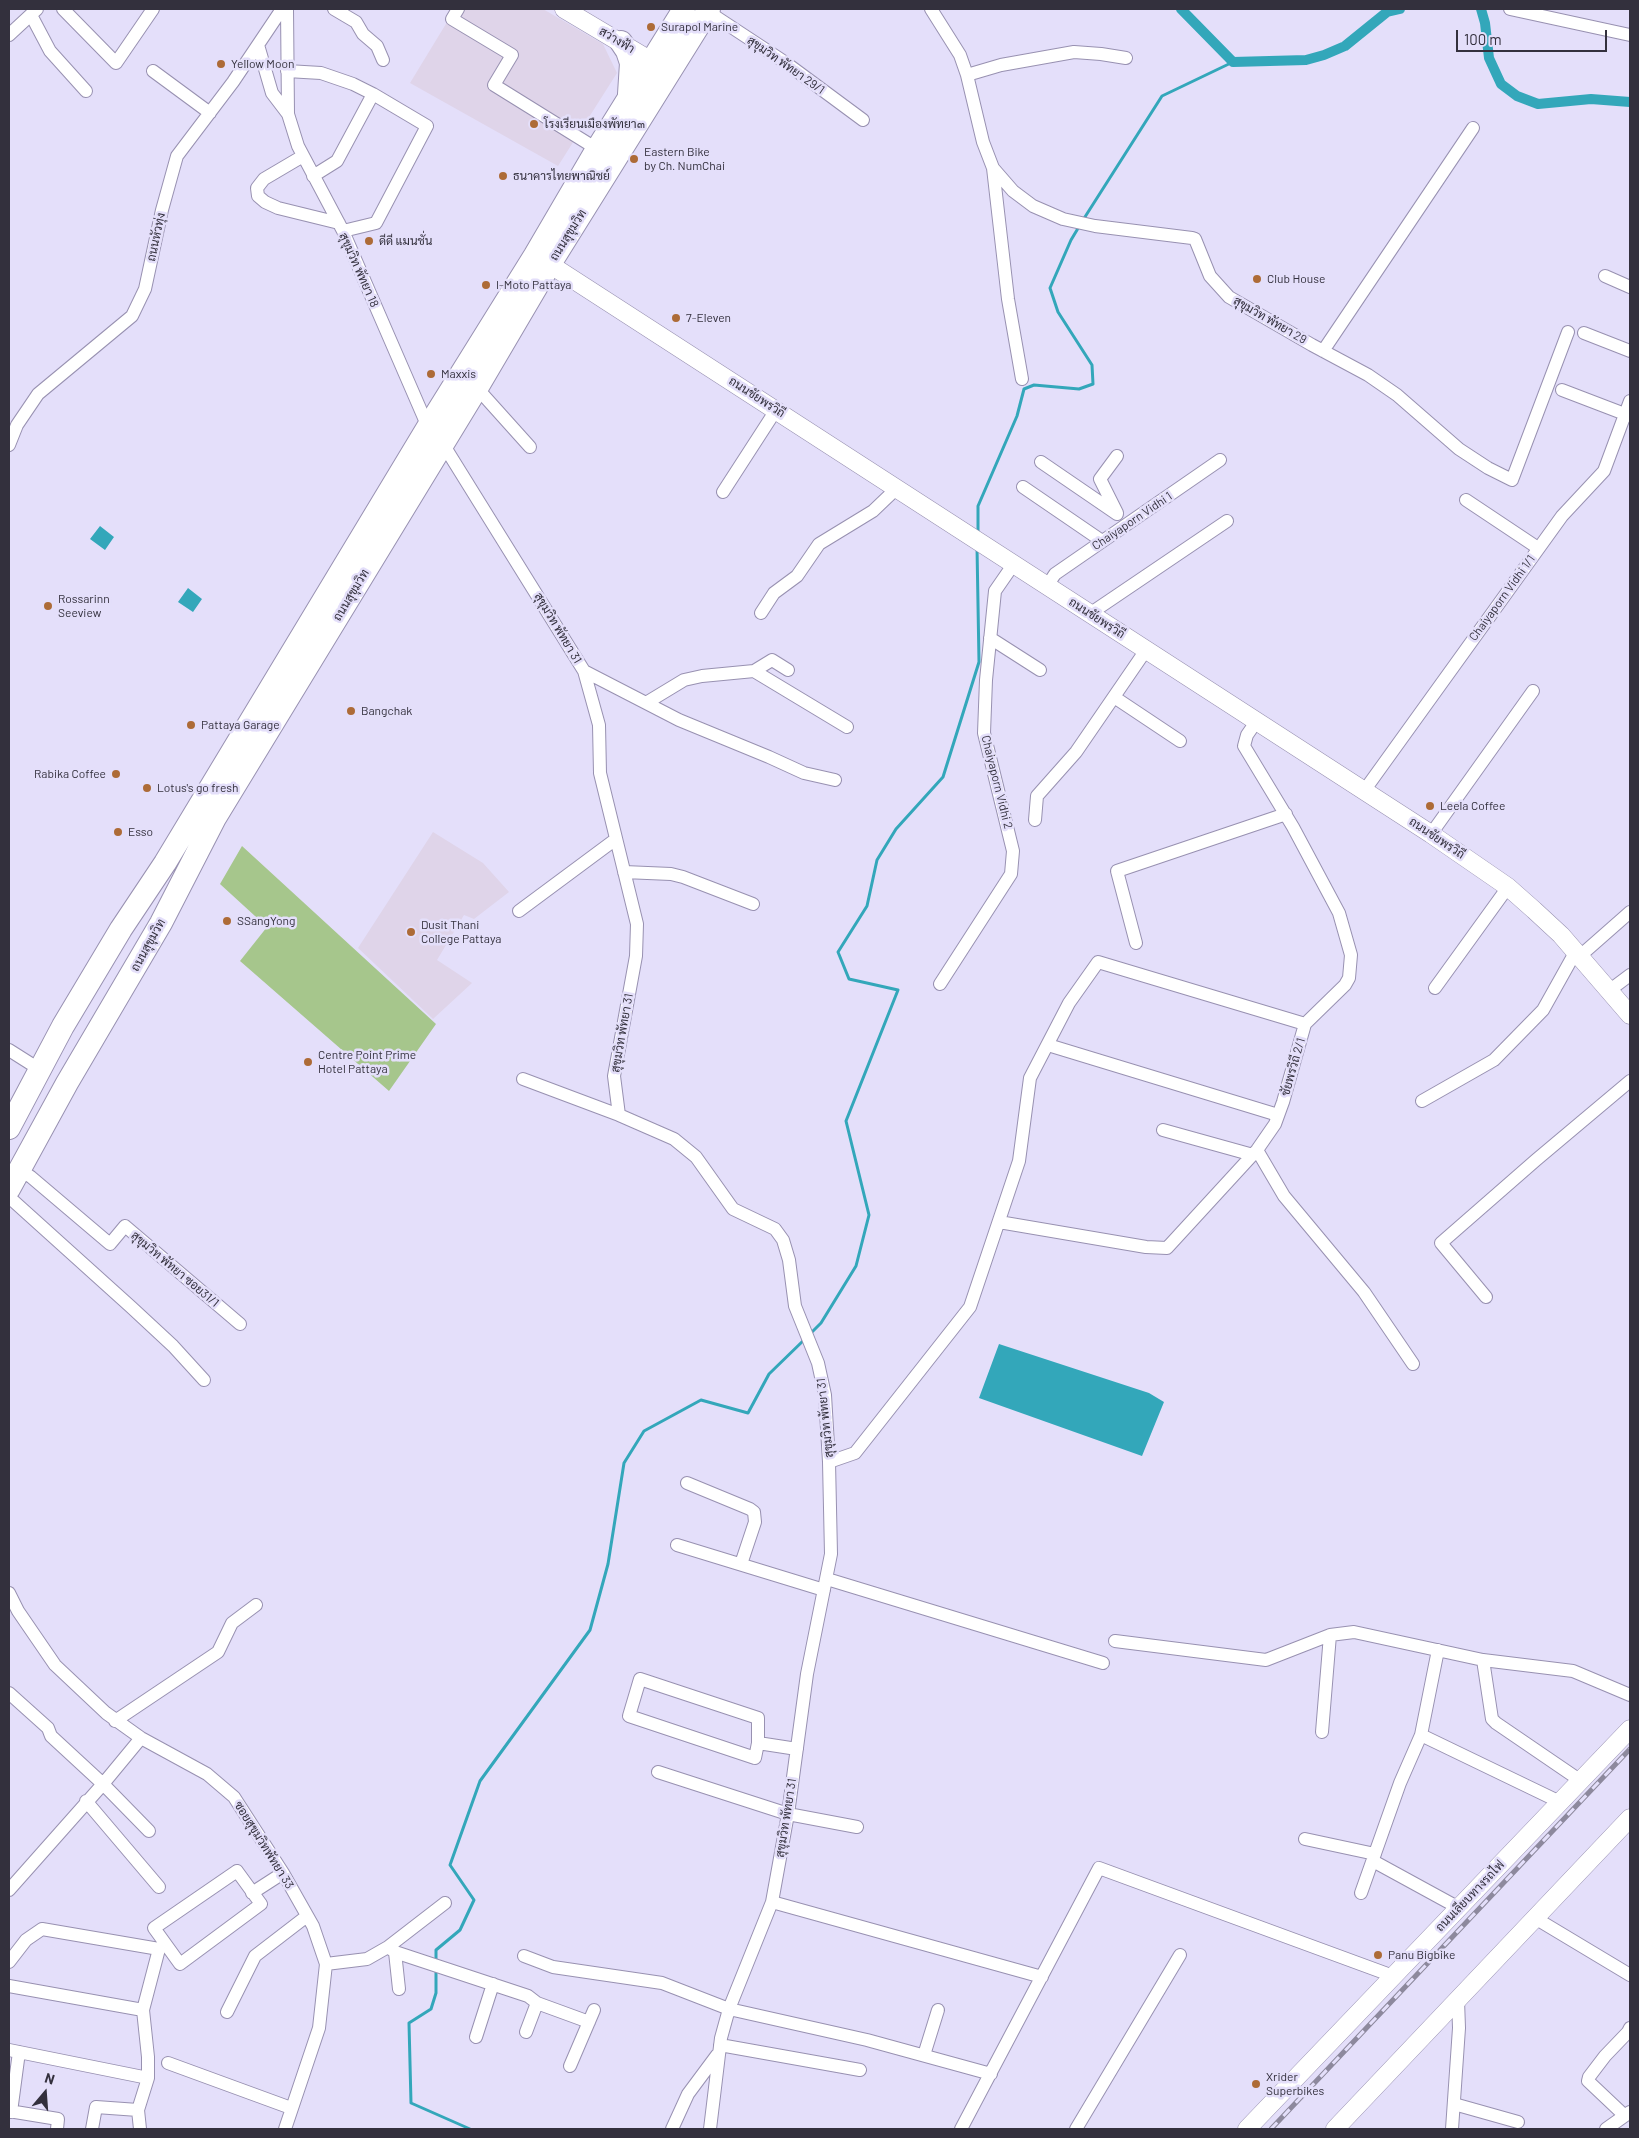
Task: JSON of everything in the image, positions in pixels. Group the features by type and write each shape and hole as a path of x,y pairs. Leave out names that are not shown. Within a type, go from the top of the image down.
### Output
{"highway":[{"name":"ถนนสุขุมวิท","path":"9,1128 96,971 164,863 428,427 543,259 660,66 684,9"},
{"name":"ถนนสุขุมวิท","path":"14,1180 161,923 215,818 477,388 597,149 628,98 660,66 708,10"},
{"path":"621,42 627,51 631,63 628,98"},
{"path":"96,971 101,967 112,969 120,977 123,990"}],"main road":[{"name":"สว่างฟ้า","path":"564,9 660,66"},
{"name":"ถนนชัยพรวิถี","path":"543,259 1431,834 1508,887 1541,916 1578,954 1630,1015"},
{"name":"ถนนเลียบทางรถไฟ","path":"1247,2129 1630,1729"},
{"path":"1335,2129 1630,1818"}],"street":[{"path":"63,9 116,63 153,9"},
{"name":"ถนนหัวทุ่ง","path":"9,445 17,425 38,394 132,316 145,289 162,210 178,156 282,9"},
{"name":"สุขุมวิท พัทยา 18","path":"287,9 286,71 288,114 298,146 341,227 428,427"},
{"path":"334,9 356,22 363,34 377,46 383,60"},
{"path":"458,9 452,19 512,55 494,85 597,149"},
{"name":"สุขุมวิท พัทยา 29","path":"931,9 960,56 967,75 983,142 993,168 1012,191 1033,206 1071,220 1095,226 1192,238 1195,240 1210,276 1229,297 1368,375 1397,395 1459,449 1488,468 1512,480 1568,332"},
{"path":"1510,9 1630,35"},
{"name":"สุขุมวิท พัทยา 29/1","path":"708,10 786,63 863,120"},
{"path":"9,35 34,11 50,51 86,91"},
{"name":"สุขุมวิท พัทยา 18","path":"258,45 272,93 288,114"},
{"path":"967,75 1001,64 1074,52 1126,58"},
{"path":"153,71 210,113"},
{"path":"286,71 320,73 353,84 427,126 376,223 341,227 278,208 265,202 258,196 257,188 264,179 303,156"},
{"path":"313,176 337,161 373,94"},
{"path":"1323,351 1473,128"},
{"path":"993,168 1008,299 1022,379"},
{"path":"1604,276 1630,287"},
{"path":"1584,333 1630,351"},
{"path":"477,388 530,447"},
{"path":"1562,390 1628,415"},
{"name":"Chaiyaporn Vidhi 1/1","path":"1364,791 1562,516 1604,471 1628,415 1630,401"},
{"path":"723,492 776,410"},
{"name":"สุขุมวิท พัทยา 31","path":"443,444 584,671 599,725 600,773 637,924 636,956 614,1076 619,1115 674,1140 696,1157 733,1209 775,1229 783,1240 789,1260 794,1306 815,1355 825,1395 831,1554 807,1674 788,1814 772,1902 729,2010 719,2049 711,2129"},
{"path":"1117,456 1100,479 1124,526"},
{"name":"Chaiyaporn Vidhi 1","path":"1047,586 1055,574 1220,460"},
{"path":"1041,462 1117,514"},
{"path":"1023,487 1102,541"},
{"path":"761,613 774,593 797,576 819,544 873,511 896,489"},
{"path":"1466,500 1538,548"},
{"path":"1091,613 1227,521"},
{"name":"Chaiyaporn Vidhi 2","path":"940,984 1011,874 1013,851 984,733 995,591 1013,565"},
{"path":"990,638 1040,670"},
{"path":"1035,820 1036,796 1076,752 1146,650"},
{"path":"646,703 684,680 702,676 754,671 772,660 788,670"},
{"path":"584,671 679,720 804,773 835,780"},
{"path":"754,671 847,727"},
{"path":"1431,834 1532,691"},
{"path":"1114,697 1180,741"},
{"name":"ชัยพรวิถี 2/1","path":"999,1222 1146,1247 1167,1248 1255,1152 1278,1115 1306,1024 1345,985 1349,978 1351,955 1339,913 1286,814 1244,746 1247,735 1256,722"},
{"path":"1136,944 1117,871 1286,814"},
{"path":"520,911 616,839"},
{"path":"624,872 671,874 753,904"},
{"path":"1434,988 1508,887"},
{"path":"1422,1101 1494,1060 1542,1010 1578,954 1630,912"},
{"path":"829,1462 855,1453 970,1308 1019,1161 1030,1078 1069,1003 1098,962 1306,1024"},
{"path":"1610,990 1630,975"},
{"path":"1048,1045 1278,1115"},
{"path":"9,1050 40,1069"},
{"path":"523,1079 619,1115"},
{"path":"1486,1298 1441,1243 1630,1081"},
{"path":"1163,1130 1255,1152 1284,1196 1364,1292 1413,1364"},
{"name":"สุขุมวิท พัทยา ซอย31/1","path":"14,1180 31,1177 110,1244 125,1226 240,1324"},
{"path":"9,1197 173,1346 204,1380"},
{"path":"687,1483 754,1512 755,1522 741,1564"},
{"path":"677,1545 1103,1663"},
{"name":"ซอยสุขุมวิทพัทยา 33","path":"9,1593 18,1611 55,1665 115,1721 141,1738 207,1774 234,1797 308,1916 321,1946 326,1964 319,2028 285,2129"},
{"path":"115,1721 218,1652 232,1623 256,1605"},
{"path":"1116,1641 1266,1660 1330,1635 1354,1632 1483,1660 1573,1671 1630,1695"},
{"path":"1322,1732 1330,1635"},
{"path":"1361,1893 1400,1783 1420,1734 1438,1650"},
{"path":"1483,1660 1492,1718 1496,1723 1581,1781"},
{"path":"640,1679 758,1718 758,1743 755,1758 629,1716 640,1679"},
{"path":"9,1693 48,1728 52,1736 103,1784 148,1831"},
{"path":"1420,1734 1560,1802"},
{"path":"9,1890 141,1738"},
{"path":"758,1743 796,1749"},
{"path":"658,1772 788,1814 857,1827"},
{"path":"86,1801 159,1887"},
{"path":"1305,1839 1374,1857 1459,1908"},
{"path":"961,2129 1099,1868 1393,1976"},
{"path":"237,1871 252,1893 261,1904 180,1964 154,1928 237,1871"},
{"path":"252,1893 283,1874"},
{"path":"772,1902 1042,1977"},
{"path":"326,1964 368,1959 392,1949 445,1903"},
{"path":"227,2012 255,1956 308,1916"},
{"path":"1535,1918 1630,1975"},
{"path":"9,1962 26,1940 42,1929 159,1949 143,2010 148,2057 148,2078 138,2110 140,2129"},
{"path":"392,1949 528,1996 537,2003 589,2022"},
{"path":"392,1949 399,1989"},
{"path":"1076,2129 1180,1955"},
{"path":"524,1956 553,1967 662,1983 729,2010 867,2040 991,2074"},
{"path":"476,2037 493,1984"},
{"path":"9,1986 143,2010"},
{"path":"1452,2129 1460,2028 1458,2000"},
{"path":"526,2032 537,2003"},
{"path":"570,2066 594,2010"},
{"path":"924,2055 938,2010"},
{"path":"1606,2129 1624,2119 1588,2081 1605,2056 1630,2028"},
{"path":"672,2129 688,2094 719,2049 860,2070"},
{"path":"57,2129 58,2119 10,2111 14,2051 148,2078"},
{"path":"168,2063 291,2108"},
{"path":"1454,2104 1518,2122"},
{"path":"92,2129 96,2107 138,2110"}],"shaded area":[{"name":"โรงเรียนเมืองพัทยา๓","path":"455,9 543,9 603,44 617,73 558,166 410,83"},
{"name":"Dusit Thani College Pattaya","path":"433,832 483,863 509,892 474,919 464,915 437,960 472,983 433,1019 358,948"}],"green space":[{"path":"242,846 436,1024 389,1091 240,961 267,927 220,884"}],"water":[{"path":"100,526 114,537 105,550 90,539"},
{"path":"188,588 202,599 193,612 178,602"},
{"path":"999,1344 1149,1393 1164,1402 1142,1456 979,1398"}],"waterway":[{"path":"1181,9 1233,62 1306,60 1324,55 1345,46 1387,12 1400,9"},
{"path":"1481,9 1485,23 1489,58 1501,84 1517,96 1538,104 1591,99 1630,102"},
{"path":"1083,220 1162,96 1233,62"},
{"path":"978,533 978,506 1017,416 1024,389 1034,385 1079,389 1093,384 1092,365 1058,312 1050,288 1071,240 1080,225"},
{"path":"809,1335 821,1323 856,1266 869,1215 846,1121 898,990 849,979 838,952 867,906 877,860 896,829 943,777 979,662 977,547"},
{"path":"436,1961 436,1950 460,1930 474,1900 450,1865 480,1781 590,1630 608,1564 624,1463 644,1431 701,1400 748,1413 769,1374 805,1339"},
{"path":"436,1970 436,1993 431,2009 409,2023 411,2103 470,2129"}],"railway":[{"path":"1271,2129 1630,1749"}],"place":[{"name":"Surapol Marine","path":"651,27"},
{"name":"Yellow Moon","path":"221,64"},
{"name":"โรงเรียนเมืองพัทยา๓","path":"534,124"},
{"name":"Eastern Bike by Ch. NumChai","path":"634,159"},
{"name":"ธนาคารไทยพาณิชย์","path":"503,176"},
{"name":"ดีดี แมนชั่น","path":"369,241"},
{"name":"Club House","path":"1257,279"},
{"name":"I-Moto Pattaya","path":"486,285"},
{"name":"7-Eleven","path":"676,318"},
{"name":"Maxxis","path":"431,374"},
{"name":"Rossarinn Seeview","path":"48,606"},
{"name":"Bangchak","path":"351,711"},
{"name":"Pattaya Garage","path":"191,725"},
{"name":"Rabika Coffee","path":"116,774"},
{"name":"Lotus's go fresh","path":"147,788"},
{"name":"Leela Coffee","path":"1430,806"},
{"name":"Esso","path":"118,832"},
{"name":"SSangYong","path":"227,921"},
{"name":"Dusit Thani College Pattaya","path":"411,932"},
{"name":"Centre Point Prime Hotel Pattaya","path":"308,1062"},
{"name":"Panu Bigbike","path":"1378,1955"},
{"name":"Xrider Superbikes","path":"1256,2084"}]}
